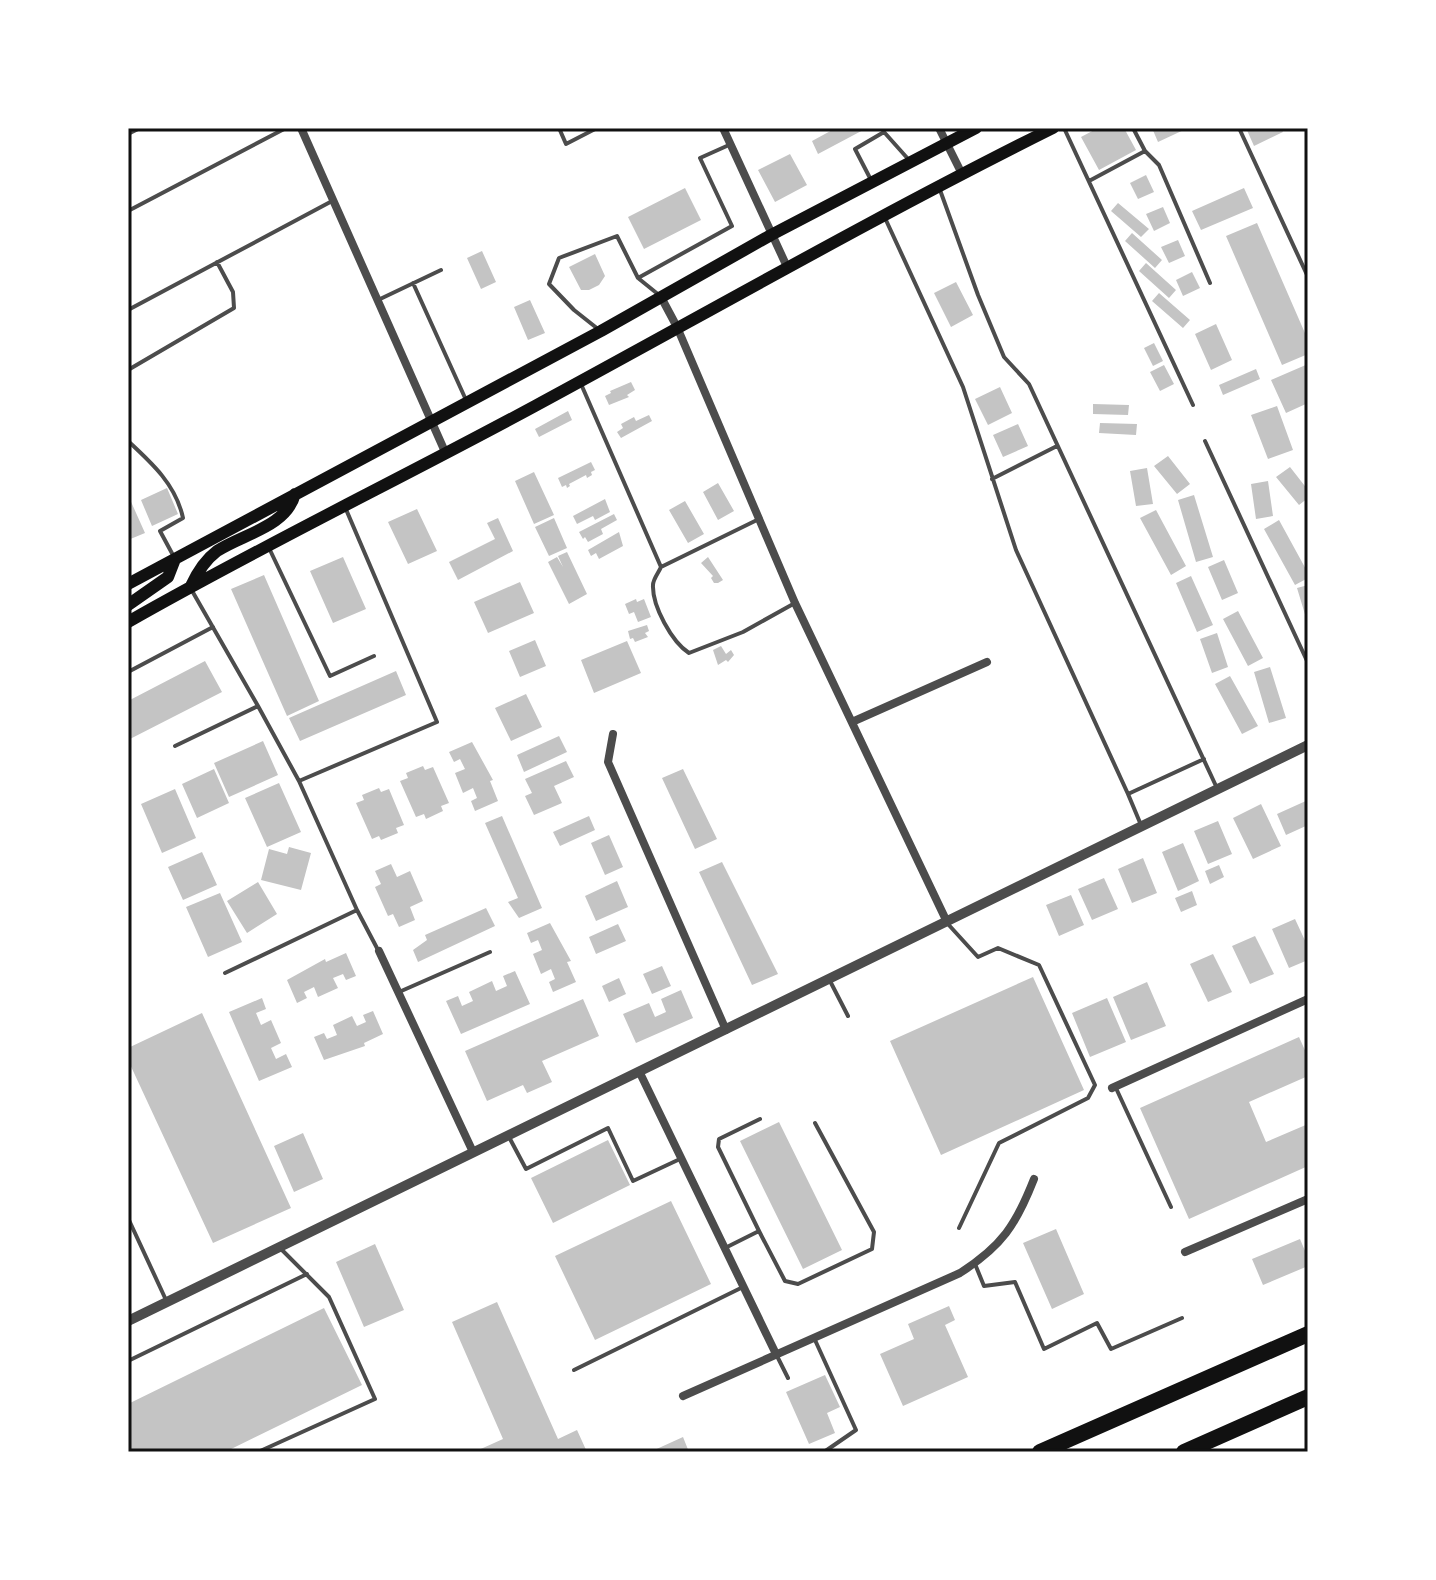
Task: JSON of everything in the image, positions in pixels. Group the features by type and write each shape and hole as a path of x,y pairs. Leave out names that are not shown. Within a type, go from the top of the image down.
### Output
{"highway":[{"path":"1040,1452 1308,1334"},
{"path":"1184,1452 1308,1397"}],"main road":[{"path":"128,622 1053,128"},
{"path":"128,584 601,331 771,235 974,129"},
{"path":"190,587 198,570 215,552 279,519 291,509 295,494"},
{"path":"128,605 168,577 175,559"}],"street":[{"path":"301,128 446,454"},
{"path":"723,128 788,269"},
{"path":"939,128 962,174"},
{"path":"661,297 677,327 795,603 947,922"},
{"path":"852,722 987,662"},
{"path":"613,734 608,762 726,1030"},
{"path":"128,1320 1308,745"},
{"path":"379,951 473,1152"},
{"path":"1114,1087 1307,1003"},
{"path":"639,1071 776,1354"},
{"path":"683,1396 975,1264 990,1254 1010,1229 1034,1179"},
{"path":"1185,1252 1308,1199"}],"lane":[{"path":"128,134 140,128"},
{"path":"128,211 286,128"},
{"path":"559,128 566,144 597,128"},
{"path":"1064,128 1193,405"},
{"path":"1133,128 1145,151 1159,165 1210,283"},
{"path":"1239,128 1308,277"},
{"path":"872,183 855,149 884,132 911,163"},
{"path":"638,278 732,226 700,158 731,145"},
{"path":"1088,181 1145,151"},
{"path":"939,188 1004,357 1029,384 1217,790"},
{"path":"128,310 335,199"},
{"path":"885,217 963,387 1016,550 1142,827"},
{"path":"601,331 574,310 549,284 559,258 617,236 638,278 661,297"},
{"path":"128,370 234,308 233,292 217,262"},
{"path":"378,300 441,270"},
{"path":"413,283 467,402"},
{"path":"580,382 661,567"},
{"path":"128,441 161,472 181,507 183,518 160,531 175,559"},
{"path":"1205,441 1308,663"},
{"path":"992,479 1057,446"},
{"path":"299,781 437,722 344,506"},
{"path":"759,519 661,567 653,583 658,609 678,646 689,653 743,632 795,603"},
{"path":"268,546 330,676 374,656"},
{"path":"190,587 299,781 357,910 379,951"},
{"path":"128,672 213,627"},
{"path":"175,746 258,706"},
{"path":"1128,794 1204,759"},
{"path":"225,973 357,910"},
{"path":"947,922 978,957 998,948 1039,965 1095,1085 1088,1098 999,1143 959,1228"},
{"path":"399,992 490,952"},
{"path":"829,979 848,1016"},
{"path":"1114,1087 1171,1207"},
{"path":"760,1119 719,1139 718,1147 785,1281 798,1284 872,1249 874,1232 815,1123"},
{"path":"507,1135 526,1169 608,1128 633,1181 681,1158"},
{"path":"128,1218 167,1302"},
{"path":"725,1248 759,1231"},
{"path":"258,1452 375,1399 329,1297 280,1247"},
{"path":"975,1264 984,1286 1015,1282 1044,1349 1097,1323 1111,1349 1182,1318"},
{"path":"128,1361 307,1274"},
{"path":"574,1370 743,1287"},
{"path":"814,1338 856,1430 824,1452"},
{"path":"776,1354 788,1378"}],"building":[{"path":"836,128 867,128 818,154 812,141"},
{"path":"1098,128 1124,128 1136,150 1099,170 1081,137"},
{"path":"1152,128 1188,128 1158,142"},
{"path":"1246,128 1281,128 1283,132 1254,146"},
{"path":"790,154 807,185 775,202 758,170"},
{"path":"1146,175 1154,192 1138,199 1130,183"},
{"path":"685,188 701,220 644,249 628,217"},
{"path":"1244,188 1253,208 1201,230 1192,211"},
{"path":"1118,203 1149,229 1141,237 1111,211"},
{"path":"1163,207 1170,223 1154,231 1146,214"},
{"path":"1257,223 1308,340 1308,354 1282,365 1226,236"},
{"path":"1132,233 1162,260 1155,268 1125,241"},
{"path":"1178,240 1185,256 1169,263 1161,247"},
{"path":"482,251 496,282 481,289 467,258"},
{"path":"595,254 605,276 599,285 581,290 569,267"},
{"path":"1146,263 1176,290 1169,298 1139,271"},
{"path":"1192,272 1200,288 1183,296 1176,280"},
{"path":"956,282 973,315 951,327 934,293"},
{"path":"1159,293 1190,320 1183,328 1152,301"},
{"path":"530,300 545,333 528,340 514,307"},
{"path":"1216,324 1232,360 1211,370 1195,334"},
{"path":"1154,343 1163,361 1153,366 1144,348"},
{"path":"1308,364 1308,403 1286,413 1271,380"},
{"path":"1164,365 1174,384 1160,391 1150,372"},
{"path":"1256,369 1260,379 1223,395 1219,385"},
{"path":"631,382 635,390 627,395 629,397 609,405 605,396"},
{"path":"1000,387 1012,413 988,425 975,399"},
{"path":"1093,404 1129,405 1128,415 1093,414"},
{"path":"1277,406 1293,450 1268,459 1251,415"},
{"path":"568,411 572,420 539,437 535,429"},
{"path":"649,415 652,421 621,438 617,432 623,428 621,424 634,417 636,421"},
{"path":"1100,423 1137,424 1136,435 1099,433"},
{"path":"1018,424 1028,446 1003,457 993,435"},
{"path":"1168,456 1190,484 1177,494 1154,466"},
{"path":"591,462 595,470 591,472 592,475 587,478 586,475 567,488 566,485 562,487 558,478"},
{"path":"1290,467 1308,490 1308,498 1299,505 1276,477"},
{"path":"1147,468 1153,504 1136,506 1130,471"},
{"path":"534,472 554,515 534,524 515,481"},
{"path":"1268,481 1273,516 1256,519 1251,484"},
{"path":"718,483 734,511 718,520 703,492"},
{"path":"167,488 178,514 152,526 141,500"},
{"path":"128,495 145,533 128,540"},
{"path":"1194,495 1213,557 1196,562 1178,500"},
{"path":"605,499 610,512 577,524 573,516"},
{"path":"685,501 704,534 688,543 669,510"},
{"path":"417,509 437,551 408,564 388,522"},
{"path":"1156,510 1186,566 1171,575 1140,518"},
{"path":"614,514 617,520 601,529 603,534 588,542 585,537 583,539 579,532"},
{"path":"498,518 513,551 458,580 449,562 495,539 487,523"},
{"path":"554,518 567,548 549,556 535,527"},
{"path":"1279,520 1308,573 1308,578 1295,585 1264,529"},
{"path":"619,532 623,546 599,559 596,553 591,556 588,550"},
{"path":"567,552 587,594 569,604 548,562 557,557 563,567 558,556"},
{"path":"343,557 366,609 333,623 310,571"},
{"path":"708,557 723,580 718,583 714,583 713,576 701,563"},
{"path":"1224,560 1238,593 1222,600 1208,567"},
{"path":"264,575 319,701 287,716 231,589"},
{"path":"1191,576 1213,625 1197,632 1176,583"},
{"path":"520,582 534,613 488,633 474,602"},
{"path":"1308,585 1308,620 1307,621 1297,588"},
{"path":"636,599 637,602 644,599 651,617 638,622 634,612 629,614 625,604"},
{"path":"1238,611 1263,658 1248,666 1223,619"},
{"path":"647,625 649,631 645,633 648,637 635,642 633,638 630,639 628,631"},
{"path":"1217,633 1228,667 1212,673 1200,639"},
{"path":"535,640 546,666 520,677 509,651"},
{"path":"627,641 641,673 594,693 581,660"},
{"path":"721,646 726,654 731,650 734,655 728,662 726,660 718,665 713,650"},
{"path":"205,661 222,692 128,740 128,701"},
{"path":"1270,667 1286,718 1269,723 1254,672"},
{"path":"396,671 406,695 300,741 289,718"},
{"path":"1230,676 1258,726 1242,734 1215,684"},
{"path":"526,694 542,727 511,741 495,708"},
{"path":"559,736 567,752 524,772 517,755"},
{"path":"263,741 278,775 229,797 214,763"},
{"path":"472,742 493,780 490,781 498,801 475,811 471,801 477,798 473,788 463,793 455,773 465,769 460,759 454,762 449,752"},
{"path":"566,761 574,777 554,786 562,803 534,815 525,796 532,793 525,779"},
{"path":"423,766 425,770 433,767 449,803 441,806 443,811 426,819 424,814 416,817 400,781 408,778 406,773"},
{"path":"214,769 229,803 197,818 182,784"},
{"path":"683,769 717,839 695,849 662,778"},
{"path":"279,783 301,832 267,847 245,798"},
{"path":"379,788 381,792 389,789 404,825 396,828 398,833 381,840 379,836 372,839 356,803 364,800 362,795"},
{"path":"175,789 196,838 162,853 141,804"},
{"path":"1308,800 1308,825 1286,835 1277,814"},
{"path":"1261,804 1281,846 1253,859 1233,818"},
{"path":"502,816 542,908 519,918 508,902 518,898 485,823"},
{"path":"589,816 595,830 560,846 553,832"},
{"path":"1218,821 1232,854 1208,864 1194,831"},
{"path":"609,835 623,867 605,875 591,843"},
{"path":"1183,843 1199,881 1178,891 1162,852"},
{"path":"289,847 311,853 301,890 261,880 269,849 287,854"},
{"path":"202,852 217,885 183,900 168,867"},
{"path":"1143,858 1157,893 1132,903 1118,869"},
{"path":"722,862 778,974 752,985 699,872"},
{"path":"391,864 397,877 410,871 423,901 410,907 415,920 399,927 393,914 388,916 375,887 381,884 375,871"},
{"path":"1219,865 1224,877 1210,884 1205,871"},
{"path":"1104,878 1118,909 1092,920 1078,889"},
{"path":"617,881 628,907 596,921 585,896"},
{"path":"258,882 277,914 247,933 227,901"},
{"path":"1192,891 1197,905 1181,912 1175,898"},
{"path":"220,893 242,942 208,957 186,907"},
{"path":"1071,895 1084,925 1059,936 1046,905"},
{"path":"486,908 495,926 418,962 413,950 427,940 425,935"},
{"path":"1295,919 1308,947 1308,960 1289,968 1272,929"},
{"path":"550,923 571,961 567,962 576,982 553,992 549,982 555,979 551,969 541,974 533,954 542,950 538,940 531,943 527,933"},
{"path":"618,924 626,941 596,954 589,937"},
{"path":"1255,936 1274,974 1250,984 1232,946"},
{"path":"346,953 356,976 346,980 343,974 333,978 338,988 318,997 314,987 304,992 307,998 297,1003 287,980 325,959 326,962"},
{"path":"1213,954 1232,992 1208,1002 1190,964"},
{"path":"662,966 671,986 652,994 643,974"},
{"path":"515,971 530,1004 461,1034 446,1001 458,996 462,1006 473,1001 469,992 492,981 496,991 507,986 503,976"},
{"path":"1033,977 1084,1090 941,1155 890,1041"},
{"path":"619,978 626,994 609,1002 602,986"},
{"path":"1147,982 1166,1026 1131,1040 1113,997"},
{"path":"681,990 693,1018 636,1043 623,1014 649,1003 655,1017 666,1012 661,999"},
{"path":"262,998 266,1009 256,1013 261,1025 271,1020 281,1043 271,1048 276,1059 286,1054 292,1067 259,1081 229,1012"},
{"path":"1107,998 1126,1042 1090,1057 1072,1013"},
{"path":"583,999 599,1036 542,1061 552,1082 527,1093 523,1085 487,1101 465,1051"},
{"path":"373,1011 383,1034 364,1043 365,1046 324,1060 314,1037 324,1033 327,1039 337,1035 333,1025 352,1016 357,1026 366,1022 363,1015"},
{"path":"202,1013 291,1208 213,1243 128,1060 128,1048"},
{"path":"1299,1037 1308,1057 1308,1076 1249,1102 1266,1142 1308,1124 1308,1166 1189,1219 1140,1108"},
{"path":"779,1122 842,1250 803,1269 740,1141"},
{"path":"303,1133 323,1179 294,1192 274,1146"},
{"path":"608,1140 630,1185 553,1223 531,1178"},
{"path":"671,1201 711,1284 595,1340 555,1256"},
{"path":"1056,1229 1084,1294 1052,1309 1023,1243"},
{"path":"1300,1239 1308,1266 1263,1285 1252,1259"},
{"path":"375,1244 404,1310 364,1327 336,1262"},
{"path":"497,1302 558,1439 577,1430 587,1452 474,1452 503,1439 452,1322"},
{"path":"949,1306 955,1320 945,1325 968,1377 903,1406 880,1354 914,1339 908,1324"},
{"path":"324,1308 362,1385 225,1452 128,1452 128,1404"},
{"path":"825,1375 840,1407 827,1413 835,1433 809,1444 786,1392"},
{"path":"683,1437 689,1452 650,1452"}]}
